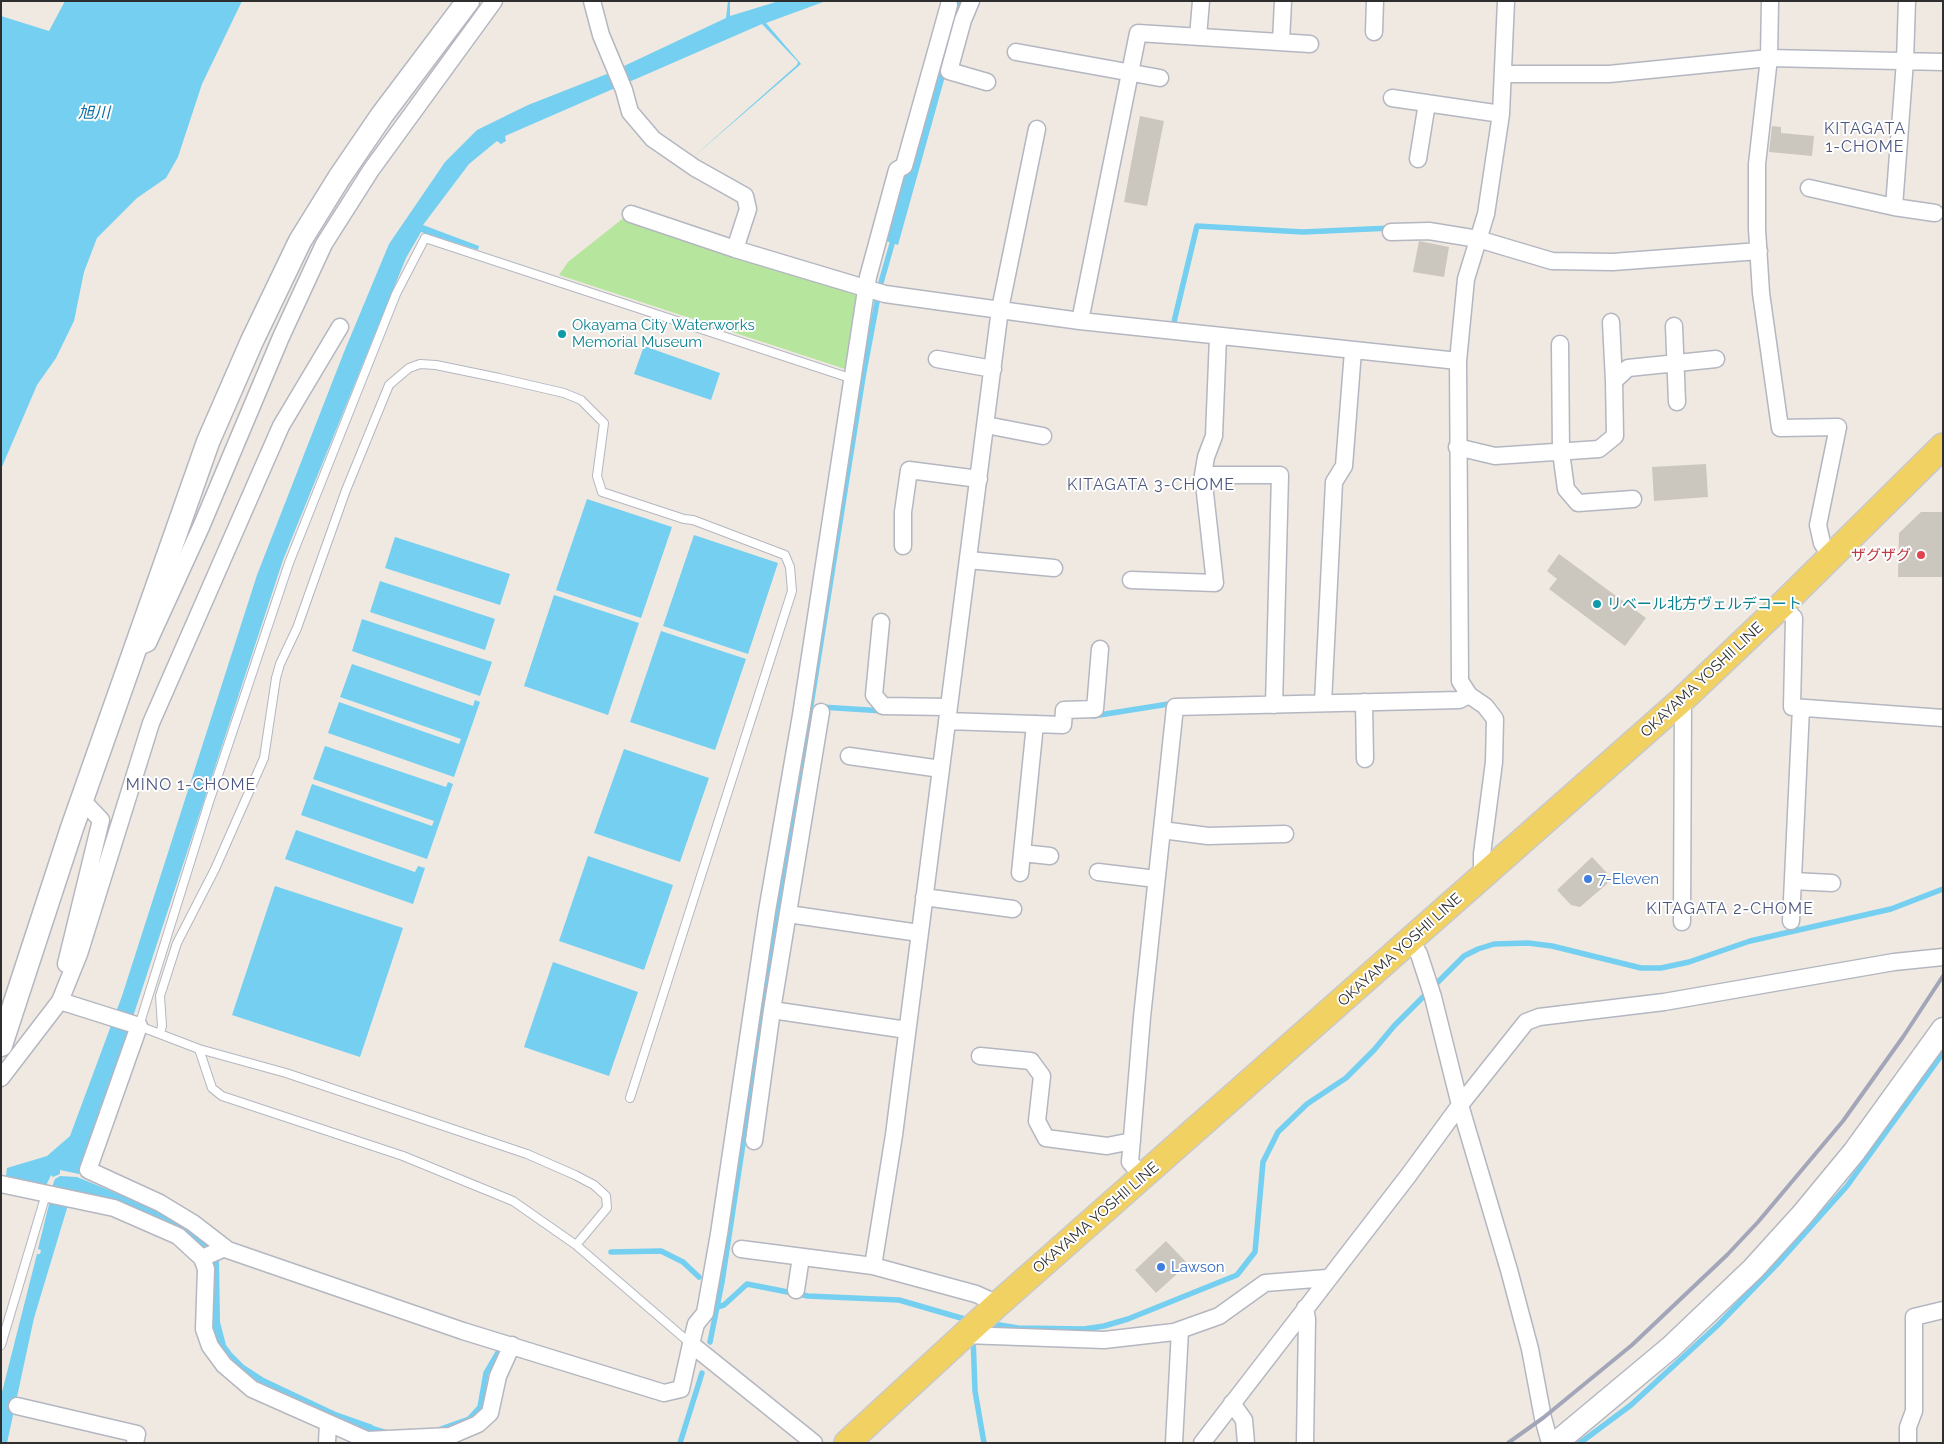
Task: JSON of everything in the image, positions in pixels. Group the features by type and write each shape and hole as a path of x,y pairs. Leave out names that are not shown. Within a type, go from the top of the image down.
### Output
{"main road":[{"name":"OKAYAMA YOSHII LINE","path":"847,1443 970,1334 993,1309 1683,699 1782,605 1943,446"}],"street":[{"path":"1,1045 82,800 208,442 252,341 300,241 339,178 382,115 468,1"},
{"path":"136,648 148,643 201,527 281,337 324,244 371,170 494,1"},
{"path":"592,1 601,34 624,90 630,112 653,138 695,168 745,196 748,209 735,249"},
{"path":"1198,37 1201,1"},
{"path":"1281,42 1283,1"},
{"path":"1374,32 1375,1"},
{"path":"1485,874 1482,866 1482,854 1494,762 1495,719 1485,706 1469,695 1460,681 1457,447 1458,362 1466,279 1486,214 1501,114 1506,1"},
{"path":"1770,1 1769,58 1757,164 1761,293 1780,428 1838,427 1818,525 1822,543 1831,557"},
{"path":"1894,206 1906,61 1907,1"},
{"path":"957,6 963,20 949,71 987,82"},
{"path":"754,1141 772,1010 788,914 803,756 853,378 875,292 868,278 897,170 904,166 957,6"},
{"path":"1081,316 1138,33 1310,44"},
{"path":"1016,52 1129,74 1160,78"},
{"path":"1503,74 1609,74 1769,58 1943,62"},
{"path":"1392,98 1501,114"},
{"path":"1418,159 1427,103"},
{"path":"873,1266 894,1135 1001,305 1037,129"},
{"path":"1809,188 1936,213"},
{"path":"631,214 735,249 875,292 1001,305 1218,337 1458,362"},
{"path":"1391,232 1429,231 1478,239 1552,261 1613,262 1759,251"},
{"path":"1457,447 1495,456 1599,450 1615,436 1611,322"},
{"path":"1674,326 1677,402"},
{"path":"1,1078 60,1001 79,954 151,723 280,426 340,327"},
{"path":"1131,580 1215,583 1203,475 1206,458 1214,436 1218,337"},
{"path":"1560,344 1560,452 1566,489 1578,503 1633,499"},
{"path":"1323,699 1334,482 1344,466 1353,351"},
{"path":"937,359 993,369"},
{"path":"1614,381 1628,368 1716,359"},
{"path":"986,425 1043,436"},
{"path":"903,546 903,512 909,470 979,479"},
{"path":"1203,475 1280,475 1275,700"},
{"path":"968,560 1054,568"},
{"path":"1782,605 1794,618 1792,707 1943,718"},
{"path":"882,622 874,695 884,706 947,714 1035,724 1063,725 1064,710 1095,709 1100,649"},
{"path":"1143,1177 1130,1162 1156,879 1175,707 1275,700 1323,699 1364,702 1459,700 1469,695"},
{"path":"1682,922 1683,699"},
{"path":"1364,702 1366,759"},
{"path":"1791,921 1801,708"},
{"path":"60,1001 136,1026 88,1170 160,1203 193,1223 225,1248 453,1328 664,1393 681,1388 696,1324 705,1313 767,911 803,756 821,712"},
{"path":"1020,873 1035,724"},
{"path":"849,756 941,769"},
{"path":"60,1001 68,952 101,820 82,800"},
{"path":"1162,830 1208,836 1285,834"},
{"path":"1022,853 1050,856"},
{"path":"1098,872 1156,879"},
{"path":"1793,881 1832,883"},
{"path":"924,897 1013,909"},
{"path":"788,914 919,933"},
{"path":"1411,940 1420,954 1460,1105 1512,1279 1550,1443"},
{"path":"1202,1443 1327,1278 1408,1176 1460,1105 1526,1022 1539,1017 1664,1002 1894,962 1943,957"},
{"path":"772,1010 907,1030"},
{"path":"1556,1443 1670,1347 1753,1269 1802,1215 1854,1152 1943,1029"},
{"path":"980,1056 1031,1061 1042,1076 1037,1121 1046,1138 1107,1146 1132,1141"},
{"path":"1,1184 114,1208 178,1236 202,1258 206,1269 204,1329 210,1346 224,1364 252,1389 367,1440 450,1436 478,1424 490,1412 498,1376 512,1345"},
{"path":"202,1258 225,1248"},
{"path":"741,1249 873,1266 976,1294 993,1309"},
{"path":"796,1290 801,1257"},
{"path":"970,1334 1104,1340 1180,1330 1219,1316 1265,1283 1327,1278"},
{"path":"1305,1308 1307,1319 1305,1443"},
{"path":"1908,1443 1908,1427 1914,1411 1914,1317 1943,1310"},
{"path":"1174,1443 1180,1330"},
{"path":"691,1344 814,1443"},
{"path":"1232,1403 1244,1420 1246,1443"},
{"path":"17,1406 136,1434 135,1443"},
{"path":"327,1443 328,1423"}],"lane":[{"path":"576,1245 608,1208 606,1196 594,1185 575,1175 527,1154 286,1073 199,1049 160,1033 136,1026 289,563 396,294 425,238 853,378"},
{"path":"160,1033 162,1026 160,996 176,943 215,868 264,758 280,664 297,628 346,490 389,385 400,374 420,364 436,365 546,389 581,400 604,424 597,476 602,492 684,519 693,520 785,555 790,567 792,591 630,1098"},
{"path":"199,1049 212,1088 222,1096 404,1156 513,1201 576,1245 691,1344"},
{"path":"1,1345 46,1194"}],"green space":[{"path":"626,216 856,295 858,300 845,369 559,275 568,262"}],"water":[{"name":"旭川","path":"65,1 242,1 202,84 178,157 166,178 137,198 97,238 84,272 74,321 56,358 37,385 1,469 1,16 49,31"},
{"path":"728,1 730,1 730,16 779,1 826,1 766,23 801,64 691,159 797,65 798,62 762,24 505,136 506,141 501,144 497,141 469,164 423,225 479,246 478,250 421,232 406,258 283,560 127,1035 79,1174 60,1170 60,1174 53,1177 51,1175 44,1190 9,1180 6,1176 7,1168 47,1156 70,1136 122,996 257,575 344,352 389,244 445,162 477,130 528,105 607,74 726,18"},
{"path":"954,1 966,1 898,245 886,241 904,171"},
{"path":"644,346 720,373 711,400 634,374"},
{"path":"587,499 672,527 641,618 556,590"},
{"path":"694,535 778,563 748,654 663,626"},
{"path":"395,537 510,574 500,605 385,568"},
{"path":"380,581 495,619 485,650 370,612"},
{"path":"554,595 639,623 608,715 524,686"},
{"path":"362,619 492,662 480,696 352,651"},
{"path":"661,631 746,659 715,750 630,722"},
{"path":"352,664 473,706 475,700 480,702 454,777 328,733 339,702 459,744 461,739 340,697"},
{"path":"325,746 446,787 448,782 453,784 427,859 301,815 312,784 432,826 434,821 313,779"},
{"path":"624,749 709,778 680,862 594,833"},
{"path":"296,830 415,872 418,866 425,868 413,904 285,859"},
{"path":"588,856 673,885 644,970 559,941"},
{"path":"275,886 403,928 360,1057 232,1015"},
{"path":"553,962 638,992 609,1076 524,1047"},
{"path":"60,1176 77,1177 165,1213 205,1240 219,1258 220,1322 226,1345 232,1353 244,1365 264,1378 336,1412 373,1425 370,1436 261,1386 213,1345 208,1265 146,1215 68,1205 34,1318 7,1443 1,1443 1,1396 37,1254 40,1254 41,1250 38,1249 50,1200 50,1192 55,1179"}],"building":[{"path":"1140,116 1164,121 1147,206 1124,202"},
{"path":"1772,126 1781,127 1781,133 1814,136 1812,156 1769,152"},
{"path":"1419,241 1449,247 1444,277 1413,272"},
{"path":"1706,464 1708,497 1654,501 1652,467"},
{"name":"ザグザグ","path":"1921,512 1943,512 1943,577 1898,577 1899,533"},
{"name":"リベール北方ヴェルデコート","path":"1559,554 1646,618 1625,646 1549,589 1557,579 1547,571"},
{"name":"7-Eleven","path":"1592,857 1608,874 1607,884 1580,907 1571,905 1557,890"},
{"name":"Lawson","path":"1166,1241 1188,1264 1156,1293 1135,1270"}],"waterway":[{"path":"1170,325 1173,326 1197,226 1303,232 1391,228"},
{"path":"710,1342 722,1282 863,377 880,286 894,237"},
{"path":"1093,716 1175,703"},
{"path":"821,707 884,711"},
{"path":"987,1323 1018,1328 1084,1329 1104,1326 1128,1319 1237,1275 1255,1252 1263,1162 1278,1132 1307,1104 1346,1078 1374,1050 1394,1026 1464,956 1478,949 1494,944 1528,943 1552,946 1641,968 1661,968 1689,962 1750,941 1891,909 1943,889"},
{"path":"1580,1443 1631,1405 1718,1325 1780,1261 1847,1186 1943,1053"},
{"path":"611,1252 661,1251 683,1262 699,1277"},
{"path":"717,1307 724,1305 747,1284 808,1296 899,1300 968,1320"},
{"path":"973,1336 975,1391 984,1443"},
{"path":"438,1430 469,1419 480,1407 486,1373 499,1351"},
{"path":"680,1443 702,1373"},
{"path":"367,1427 387,1433"}],"railway":[{"path":"1508,1443 1543,1418 1632,1345 1727,1255 1758,1222 1843,1121 1903,1037 1943,976"}],"place":[{"name":"Okayama City Waterworks Memorial Museum","path":"562,334"},
{"name":"ザグザグ","path":"1921,555"},
{"name":"リベール北方ヴェルデコート","path":"1597,604"},
{"name":"7-Eleven","path":"1588,879"},
{"name":"Lawson","path":"1161,1267"}],"district":[{"name":"KITAGATA 1-CHOME","path":"1865,138"},
{"name":"KITAGATA 3-CHOME","path":"1151,485"},
{"name":"MINO 1-CHOME","path":"191,785"},
{"name":"KITAGATA 2-CHOME","path":"1730,909"}]}
